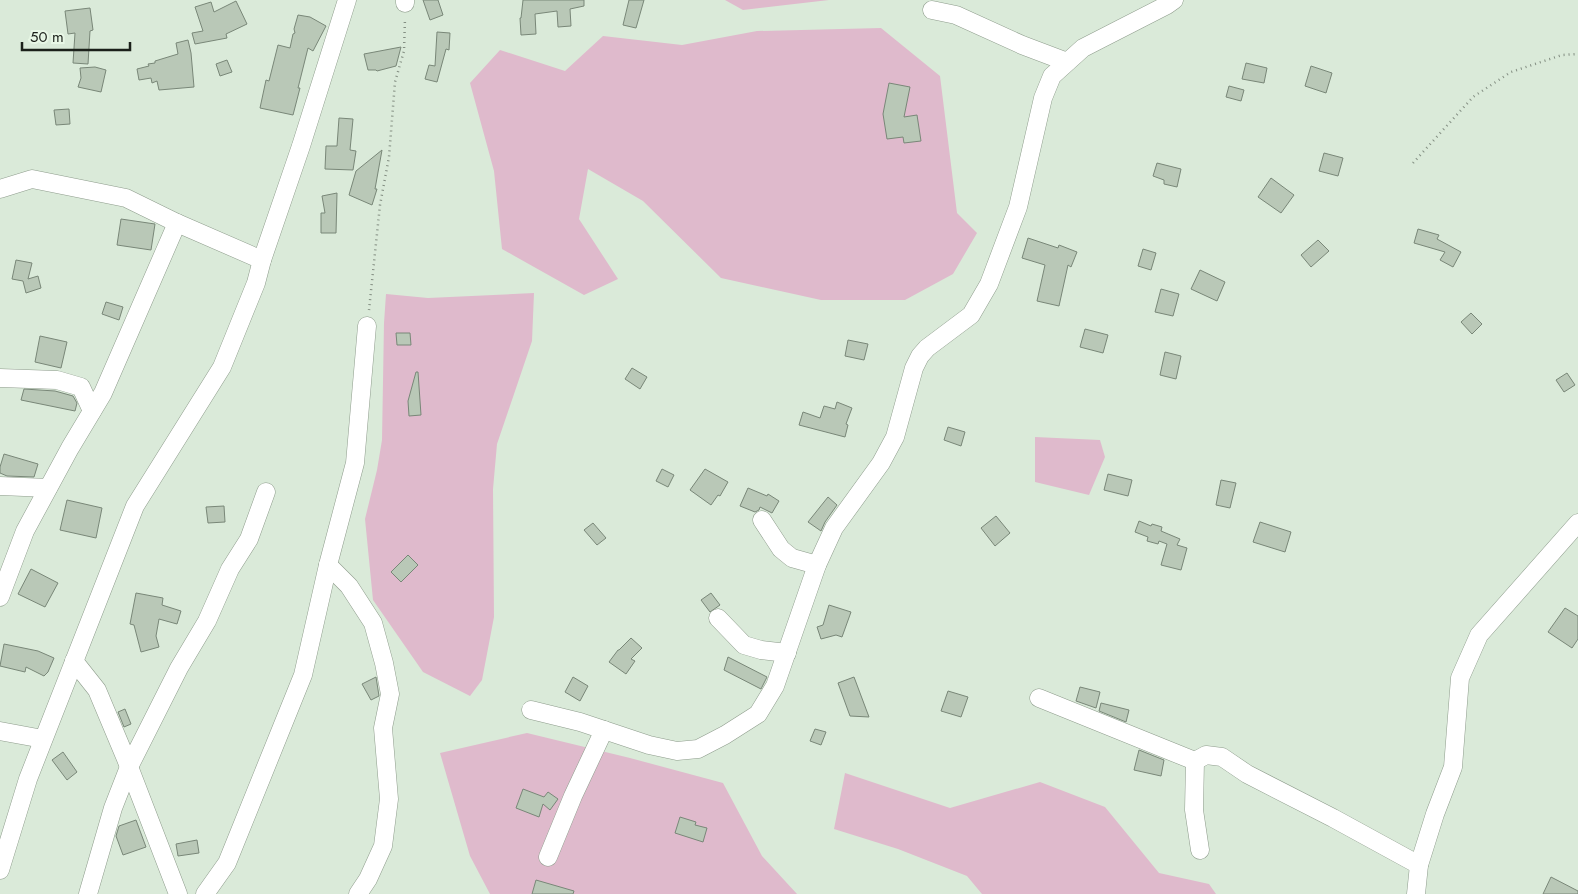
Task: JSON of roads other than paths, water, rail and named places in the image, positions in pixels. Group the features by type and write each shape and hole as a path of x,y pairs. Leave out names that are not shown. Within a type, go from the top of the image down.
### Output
{"street":[{"path":"0,870 28,778 135,506 222,367 256,283 347,0"},
{"path":"531,710 580,722 649,746 677,751 698,749 725,735 758,714 775,686 817,565 834,528 881,462 895,437 914,368 920,356 927,348 971,315 989,284 1018,207 1043,98 1052,76 1083,48 1174,0"},
{"path":"932,10 956,15 1022,45 1067,62"},
{"path":"0,189 32,178 126,198 177,223 262,260"},
{"path":"0,597 25,531 103,393 177,223"},
{"path":"205,894 227,863 302,676 328,565 355,463 367,326"},
{"path":"0,378 57,380 81,387 92,411"},
{"path":"0,486 48,488"},
{"path":"88,894 113,808 129,767 179,668 207,621 230,569 248,539 266,492"},
{"path":"762,520 781,549 792,558 817,565"},
{"path":"1416,894 1418,865 1453,767 1460,678 1479,635 1578,524"},
{"path":"328,565 349,586 374,623 390,694 383,728 389,799 383,846 368,879 358,894"},
{"path":"718,618 744,645 761,650 786,653"},
{"path":"74,661 97,690 178,894"},
{"path":"1039,698 1195,761"},
{"path":"548,857 572,796 604,730"},
{"path":"0,731 43,739"},
{"path":"1195,761 1206,754 1222,757 1247,774 1333,818 1418,865"},
{"path":"1195,761 1194,810 1200,850"}]}
